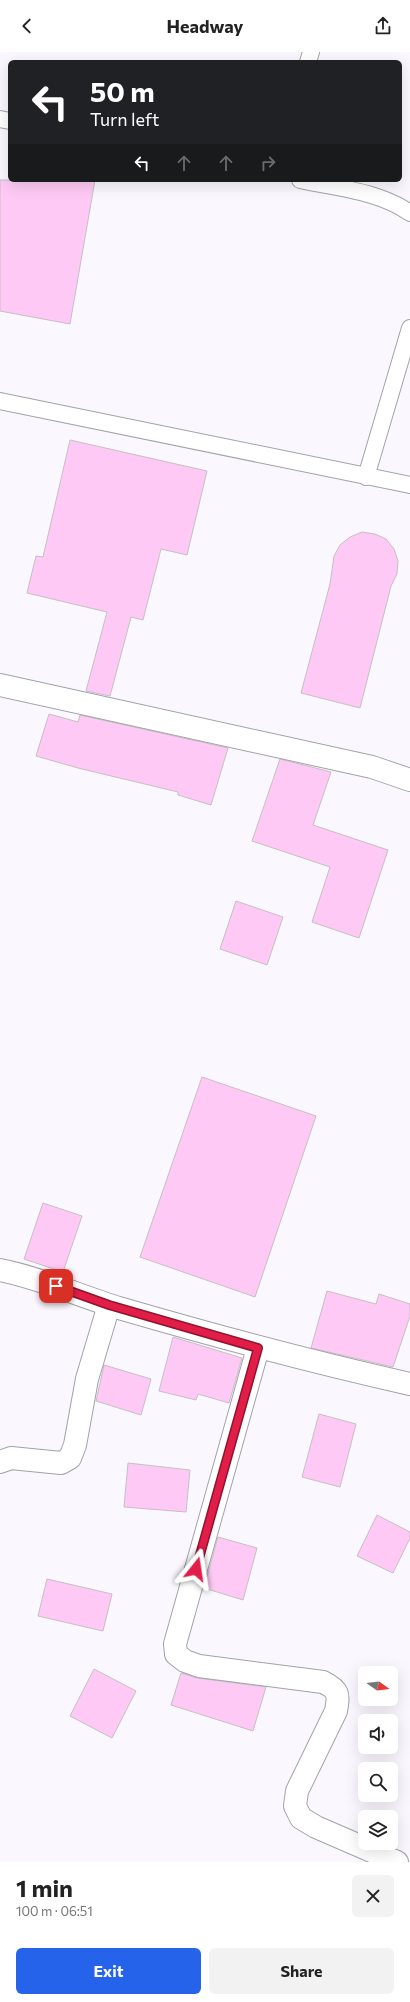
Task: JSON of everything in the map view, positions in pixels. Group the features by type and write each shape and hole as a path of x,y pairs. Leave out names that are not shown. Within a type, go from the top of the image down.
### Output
{"street":[{"path":"0,685 357,764 410,780"},
{"path":"0,1270 43,1281 109,1305 258,1348 410,1384"},
{"path":"0,1462 11,1458 62,1463 70,1458 75,1445 88,1379 109,1305"},
{"path":"258,1348 176,1644 176,1654 185,1661 199,1666 323,1682 333,1687 338,1696 336,1711 298,1791 295,1806 302,1818 316,1827 397,1862"}],"lane":[{"path":"309,182 373,196 396,203 410,213"},
{"path":"366,477 410,328"},
{"path":"0,401 410,485"}],"building":[{"path":"0,180 8,180 8,182 95,182 70,324 0,311"},
{"path":"70,440 207,471 187,555 161,549 143,620 131,617 110,696 86,691 107,612 27,593 36,556 43,557"},
{"path":"362,532 375,534 386,539 394,549 398,561 397,574 391,586 360,708 301,693 330,584 334,556 340,545 350,537"},
{"path":"49,714 78,722 80,715 228,748 211,805 178,795 178,792 78,768 36,756"},
{"path":"280,759 331,772 313,825 388,850 359,938 312,922 330,867 252,841"},
{"path":"236,901 283,917 267,965 220,949"},
{"path":"202,1077 316,1116 255,1297 140,1257"},
{"path":"43,1203 82,1216 63,1272 24,1259"},
{"path":"327,1291 376,1304 379,1294 410,1304 410,1316 393,1367 311,1348"},
{"path":"173,1337 242,1358 229,1403 198,1394 196,1400 159,1391"},
{"path":"104,1365 151,1379 141,1415 96,1401"},
{"path":"319,1414 356,1424 340,1487 302,1477"},
{"path":"128,1463 190,1470 186,1512 124,1507"},
{"path":"377,1515 410,1532 410,1538 393,1573 357,1556"},
{"path":"218,1537 257,1548 243,1600 204,1588"},
{"path":"47,1579 112,1594 103,1631 38,1616"},
{"path":"94,1669 136,1691 112,1738 70,1716"},
{"path":"181,1673 197,1678 266,1687 253,1731 171,1705"}],"route":[{"path":"56,1286 109,1305 258,1348 196,1569"}]}
